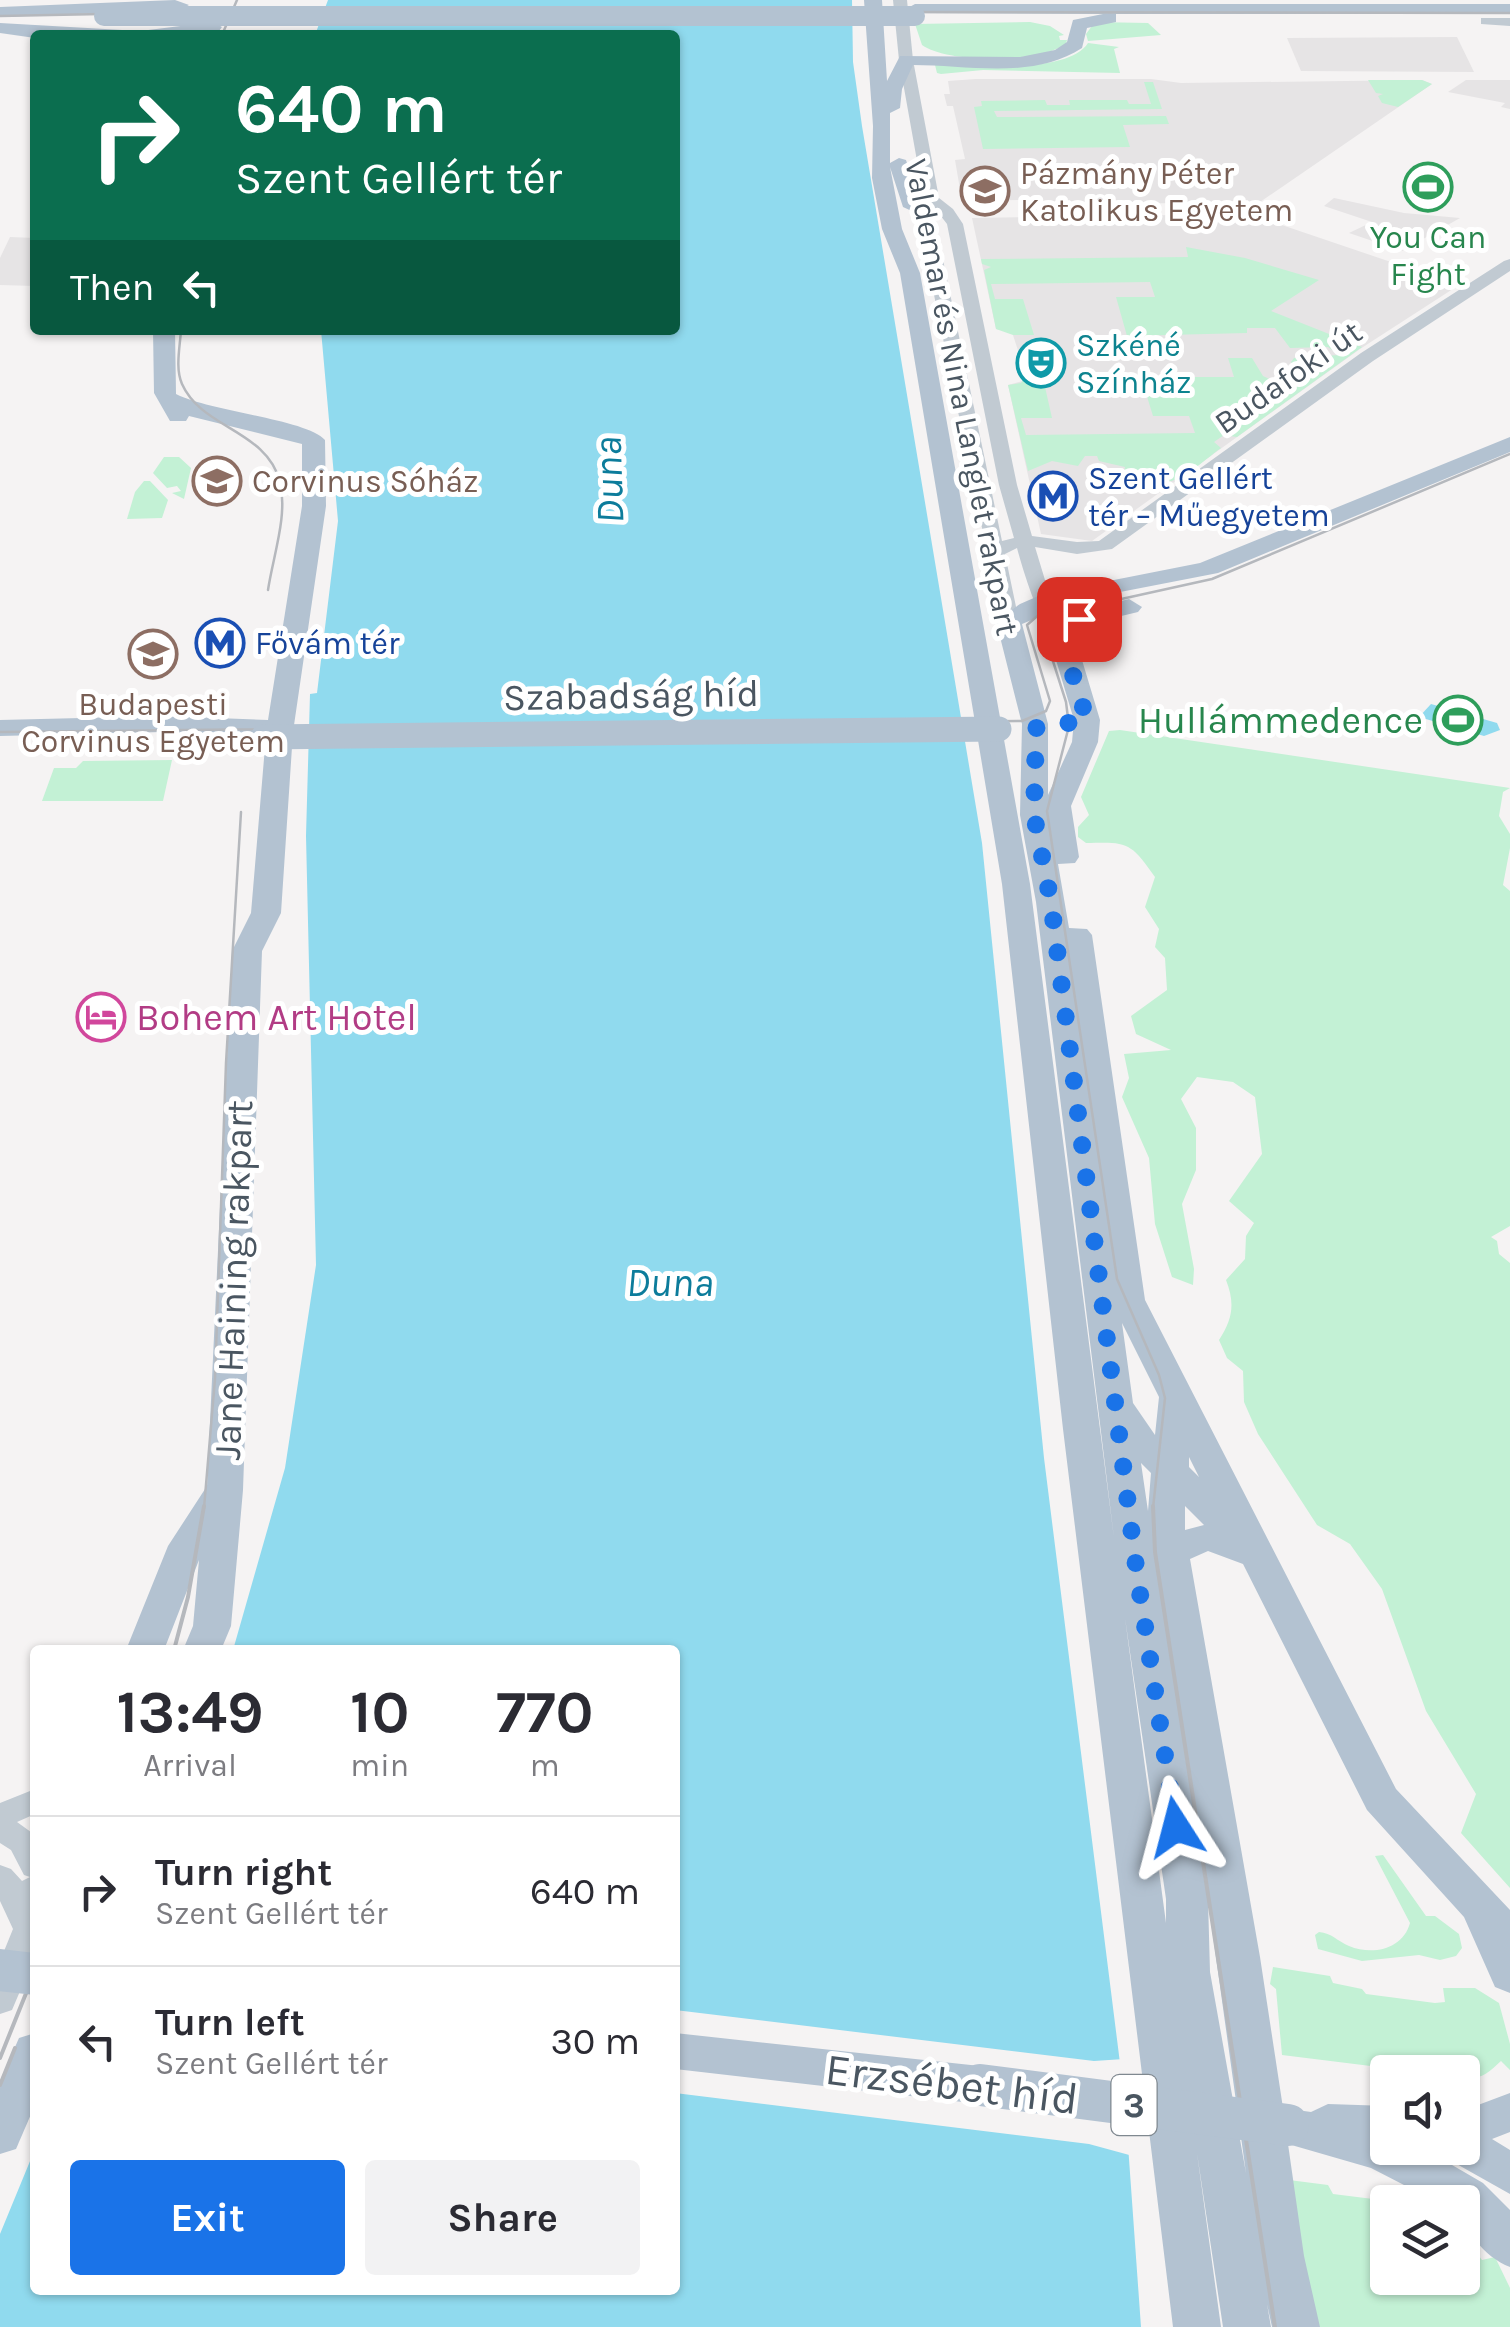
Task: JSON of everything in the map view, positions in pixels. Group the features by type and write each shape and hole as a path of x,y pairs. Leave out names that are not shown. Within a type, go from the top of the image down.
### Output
{"main road":[{"path":"59,8 89,0"},
{"path":"202,26 224,0"},
{"name":"Valdemar és Nina Langlet rakpart","path":"874,0 880,75 876,97 882,130 880,151 896,246 910,274 995,725 1197,2327"},
{"path":"1016,13 1058,0"},
{"path":"1075,0 1114,13 1486,21 1510,16"},
{"path":"42,30 38,25 55,17 112,6"},
{"path":"0,15 112,6 910,8"},
{"path":"0,15 59,8 180,6 910,8 1016,13 1510,16"},
{"path":"1016,13 1056,24 1075,34"},
{"path":"936,207 910,203 891,138 882,130 890,122 893,88 905,53 1006,62 1044,58 1070,50 1084,21 1114,13"},
{"path":"0,28 30,31"},
{"path":"910,274 904,218 910,212 936,207"},
{"path":"164,335 168,398 177,416 209,432 286,440 302,446 314,460"},
{"path":"168,398 188,410 242,424 276,427 314,440 314,460"},
{"path":"1247,2327 1188,1972 1188,1899 1137,1574 1051,902 1034,815 1032,715 1008,622 1032,567 1166,580 1234,559 1510,444"},
{"name":"Jane Haining rakpart","path":"204,1645 212,1626 225,1490 247,950 266,913 280,732 314,506 314,460"},
{"path":"1510,460 1205,590 1092,614 1074,622 1062,640 1087,720 1085,742 1061,792 1057,818 1073,904 1128,1300 1381,1799 1407,1832 1510,1938"},
{"name":"Szabadság híd","path":"264,732 995,725 1032,715 1087,720"},
{"path":"0,728 67,726 264,732"},
{"path":"0,742 139,743 264,732"},
{"path":"1177,1397 1165,1524 1242,1972 1280,2256 1296,2327"},
{"path":"1118,1408 1140,1440 1256,1556"},
{"path":"147,1645 182,1550 208,1507 225,1490"},
{"path":"1170,1554 1203,1536 1224,1540 1256,1556"},
{"path":"1476,1902 1510,1975"},
{"path":"0,1970 30,1973"},
{"name":"Erzsébet híd","path":"680,2052 1288,2125"},
{"path":"0,2135 30,2063"},
{"path":"1480,2124 1510,2112"},
{"name":"3","path":"1288,2125 1370,2125"},
{"name":"3","path":"1288,2125 1376,2148 1428,2171 1482,2209 1510,2246"},
{"path":"1480,2155 1510,2174"}],"street":[{"path":"910,8 905,53 936,207 933,244 999,550 1008,622"},
{"path":"936,207 959,244 1008,486 1032,567 1062,640"},
{"path":"933,244 959,244"},
{"name":"Budafoki út","path":"1032,567 1046,551 1105,545 1367,357 1510,264"},
{"path":"999,550 1032,567"},
{"path":"1000,581 1017,587 1032,567"},
{"path":"0,1816 30,1803"},
{"path":"0,1878 30,1919"},
{"path":"0,2000 30,1927"}],"shaded area":[{"path":"1457,37 1474,72 1301,71 1287,38"},
{"path":"1151,79 1181,83 1422,80 1432,84 1260,202 1023,205 1021,200 962,201 955,160 965,159 953,106 947,106 944,94 950,94 948,81"},
{"path":"1466,80 1510,80 1510,109 1501,107 1505,103 1448,92"},
{"path":"1334,198 1404,213 1460,218 1402,251 1349,233 1372,222 1324,206"},
{"path":"1249,214 1459,285 1360,349 1092,541 1041,534 1008,385 1023,381 1024,369 1012,332 996,329 972,218"},
{"path":"10,237 30,238 30,286 0,285 0,258"}],"green space":[{"path":"1030,22 1050,26 1064,35 1059,36 1060,40 1067,40 1066,44 1016,58 952,56 922,45 915,24"},
{"path":"1095,22 1148,23 1161,35 1088,41 1086,34"},
{"path":"1088,43 1119,47 1114,49 1120,73 983,70 941,74 935,65 1040,64 1077,53"},
{"path":"1368,80 1422,80 1432,84 1398,107 1382,103 1378,96 1383,94 1376,93"},
{"path":"1144,82 1153,82 1162,109 994,111 997,117 1166,116 1169,124 1123,125 1130,147 983,149 974,107 982,106 981,101 1045,100 1047,105 1070,105 1069,100 1127,100 1129,104 1151,104"},
{"path":"1186,247 1245,258 1319,280 1271,311 1362,347 1237,437 1224,435 1214,442 1221,448 1177,479 1148,482 1142,477 1146,473 1131,469 1124,472 1125,467 1099,461 1097,456 1085,456 1078,466 1052,461 1028,471 1008,385 1021,383 1024,378 1043,378 1052,418 1021,418 1026,435 1195,433 1189,416 1153,416 1141,377 1234,377 1228,358 1252,358 1263,376 1278,383 1296,379 1291,362 1294,358 1339,355 1328,347 1290,348 1275,328 1247,328 1247,333 1127,336 1116,297 1155,297 1150,282 991,284 995,299 1023,299 1034,335 1013,335 996,329 984,270 991,267 982,264 981,259 1188,257"},
{"path":"164,457 179,457 191,468 184,499 172,493 181,491 177,486 167,488 153,473"},
{"path":"144,481 150,481 168,500 162,518 127,519 135,492"},
{"path":"1109,731 1510,788 1503,792 1499,816 1510,834 1503,885 1510,891 1510,1226 1491,1237 1497,1241 1499,1254 1510,1263 1510,1888 1461,1833 1476,1794 1426,1711 1382,1589 1350,1544 1317,1525 1258,1434 1244,1402 1243,1371 1227,1358 1219,1340 1231,1311 1226,1280 1245,1259 1246,1236 1254,1223 1229,1201 1262,1154 1255,1097 1233,1082 1197,1077 1181,1099 1196,1128 1196,1170 1182,1204 1194,1269 1193,1285 1172,1277 1155,1224 1149,1158 1122,1097 1129,1078 1124,1054 1171,1050 1136,1034 1131,1016 1167,990 1165,958 1155,947 1159,929 1145,907 1155,877 1126,846 1086,843 1078,837 1078,827 1089,815 1081,797"},
{"path":"172,760 163,801 42,801 54,768 76,768 83,761"},
{"path":"1383,1855 1426,1916 1435,1916 1459,1934 1462,1948 1456,1956 1440,1960 1419,1955 1362,1961 1318,1949 1315,1935 1319,1932 1358,1949 1377,1950 1394,1944 1406,1932 1410,1923 1375,1856"},
{"path":"1273,1967 1330,1976 1333,1983 1362,1989 1366,1994 1435,2003 1445,2002 1443,1988 1475,1988 1499,2003 1510,2044 1510,2070 1501,2061 1480,2076 1480,2055 1370,2055 1370,2066 1282,2055 1276,1989 1270,1984"},
{"path":"1289,2180 1328,2185 1333,2194 1370,2199 1370,2295 1480,2295 1480,2257 1495,2257 1510,2288 1510,2327 1319,2327 1310,2298"}],"water":[{"name":"Duna","path":"328,0 852,0 853,62 862,126 982,843 1044,1458 1125,2103 1141,2327 0,2327 0,2234 30,2161 30,2295 680,2295 680,1645 234,1645 285,1468 316,1265 306,836 310,694 317,693 338,521 321,335 680,335 680,30 317,30"},
{"name":"Hullámmedence","path":"1431,704 1497,723 1500,730 1484,736 1419,717"}],"pier":[{"path":"680,2011 1094,2061 1124,2059 1133,2156 1089,2144 680,2094"}],"tram line":[{"path":"232,11 237,0"},
{"path":"0,16 232,11"},
{"path":"224,30 232,11"},
{"path":"232,11 1510,13"},
{"path":"180,335 179,371 191,399 262,451 280,482 281,522 268,590"},
{"path":"1153,1507 1165,1398 1159,1375 1117,1279 1047,811 1069,726 1066,702 1044,633 1049,622 1067,611 1212,579 1510,454"},
{"path":"0,732 1022,721 1046,711 1050,701 1027,625 1043,611 1061,605"},
{"path":"204,1508 215,1379 226,1063 241,812"},
{"path":"175,1645 204,1506"},
{"path":"1153,1507 1155,1552 1275,2327"},
{"path":"0,2058 30,1983"},
{"path":"0,2085 15,2048"}],"place":[{"name":"You Can Fight","path":"1428,187"},
{"name":"Pázmány Péter Katolikus Egyetem","path":"985,191"},
{"name":"Szkéné Színház","path":"1041,363"},
{"name":"Corvinus Sóház","path":"217,481"},
{"name":"Szent Gellért tér – Műegyetem","path":"1053,496"},
{"name":"Fővám tér","path":"220,643"},
{"name":"Budapesti Corvinus Egyetem","path":"153,654"},
{"name":"Hullámmedence","path":"1458,720"},
{"name":"Bohem Art Hotel","path":"101,1017"}],"route":[{"path":"1079,619 1062,640 1087,720 1036,728 1034,815 1051,902 1137,1574 1176,1827"}]}
